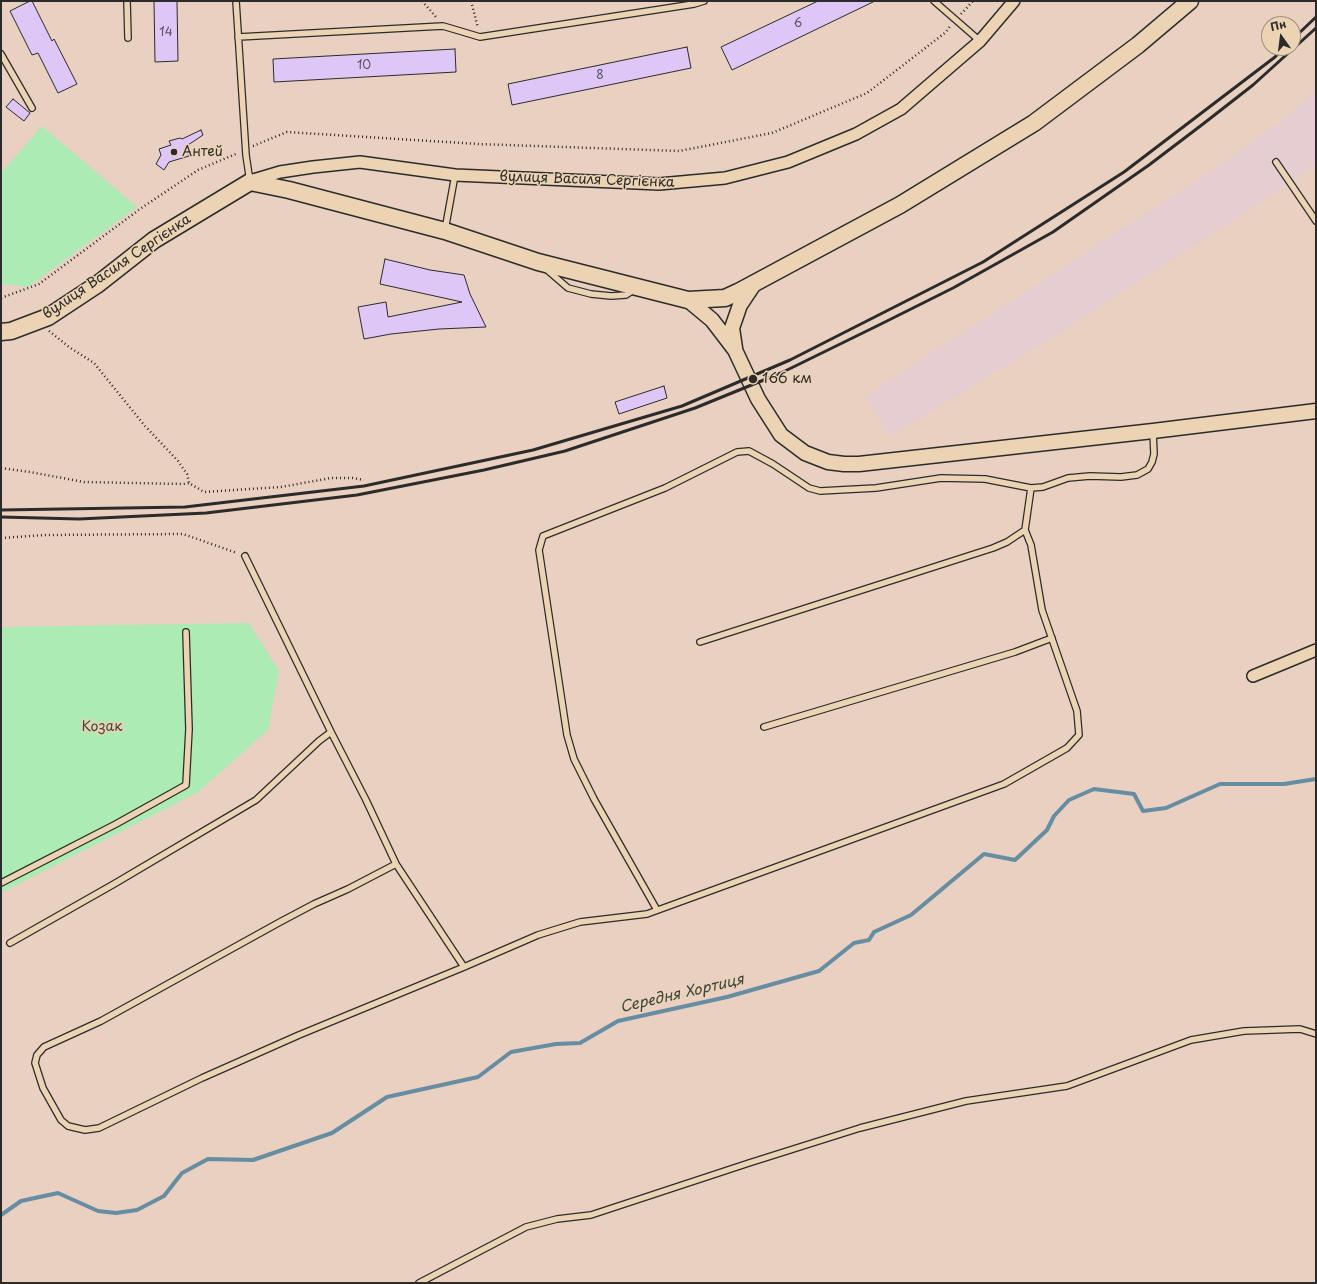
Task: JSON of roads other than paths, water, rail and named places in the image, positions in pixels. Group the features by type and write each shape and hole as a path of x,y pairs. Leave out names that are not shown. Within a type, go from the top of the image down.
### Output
{"main road":[{"path":"250,182 288,190 445,231 538,262 688,300 725,298 754,284 900,205 1034,123 1138,45 1190,1"},
{"name":"вулиця Василя Сергієнка","path":"1,332 12,331 48,317 98,284 154,240 250,182"}],"street":[{"name":"вулиця Василя Сергієнка","path":"250,182 280,172 360,162 455,175 659,184 725,178 788,162 856,134 901,108 980,41 1014,1"},
{"path":"735,350 732,328 740,305 754,284"},
{"path":"688,300 712,320 735,350 758,399 781,435 805,453 828,462 859,464 1316,411"},
{"path":"1253,676 1316,650"}],"lane":[{"path":"127,1 128,38"},
{"path":"236,1 246,150 250,182"},
{"path":"238,37 443,26 480,37 694,4 704,1"},
{"path":"934,1 980,41"},
{"path":"1,54 32,108"},
{"path":"1276,162 1316,221"},
{"path":"445,231 455,175"},
{"path":"657,910 594,799 574,759 567,735 539,550 543,536 665,488 737,452 749,452 773,464 809,488 820,491 876,488 941,478 985,479 1031,488 1043,487 1068,478 1090,476 1121,477 1137,475 1148,469 1152,462 1154,454 1153,431"},
{"path":"396,864 280,922 100,1021 44,1047 37,1055 35,1063 43,1088 61,1120 68,1126 85,1130 98,1128 202,1078 299,1035 545,932 580,922 648,914 1004,784 1067,748 1079,735 1077,711 1042,610 1031,545 1025,530 1031,488"},
{"path":"700,642 993,548 1007,542 1025,530"},
{"path":"245,556 366,800 396,864 464,966"},
{"path":"1,883 116,824 186,785 188,729 186,632"},
{"path":"764,727 1015,652 1052,638"},
{"path":"10,943 114,884 256,800 319,741 331,732"},
{"path":"419,1283 526,1227 557,1219 591,1215 860,1128 966,1101 1067,1086 1191,1040 1244,1031 1300,1029 1316,1034"}],"waterway":[{"name":"Середня Хортиця","path":"1,1215 21,1201 58,1193 98,1211 116,1213 137,1210 164,1196 182,1173 208,1159 253,1160 332,1133 387,1097 478,1077 511,1052 556,1044 580,1043 618,1021 727,997 819,971 854,943 869,940 874,932 911,915 984,854 1015,860 1047,830 1054,816 1069,800 1094,789 1134,794 1143,811 1166,808 1220,784 1284,784 1316,779"}],"railway":[{"path":"1301,31 1316,17"},
{"path":"1,517 79,519 206,513 357,495 484,470 565,451 695,408 781,373 881,324 953,288 1053,232 1149,165 1203,124 1253,85 1316,28"},
{"path":"1,510 185,507 364,486 533,450 682,406 790,360 983,262 1124,172 1276,56"}],"place":[{"name":"Антей","path":"174,152"},
{"name":"166 км","path":"753,379"}],"park label":[{"name":"Козак","path":"102,727"}]}
